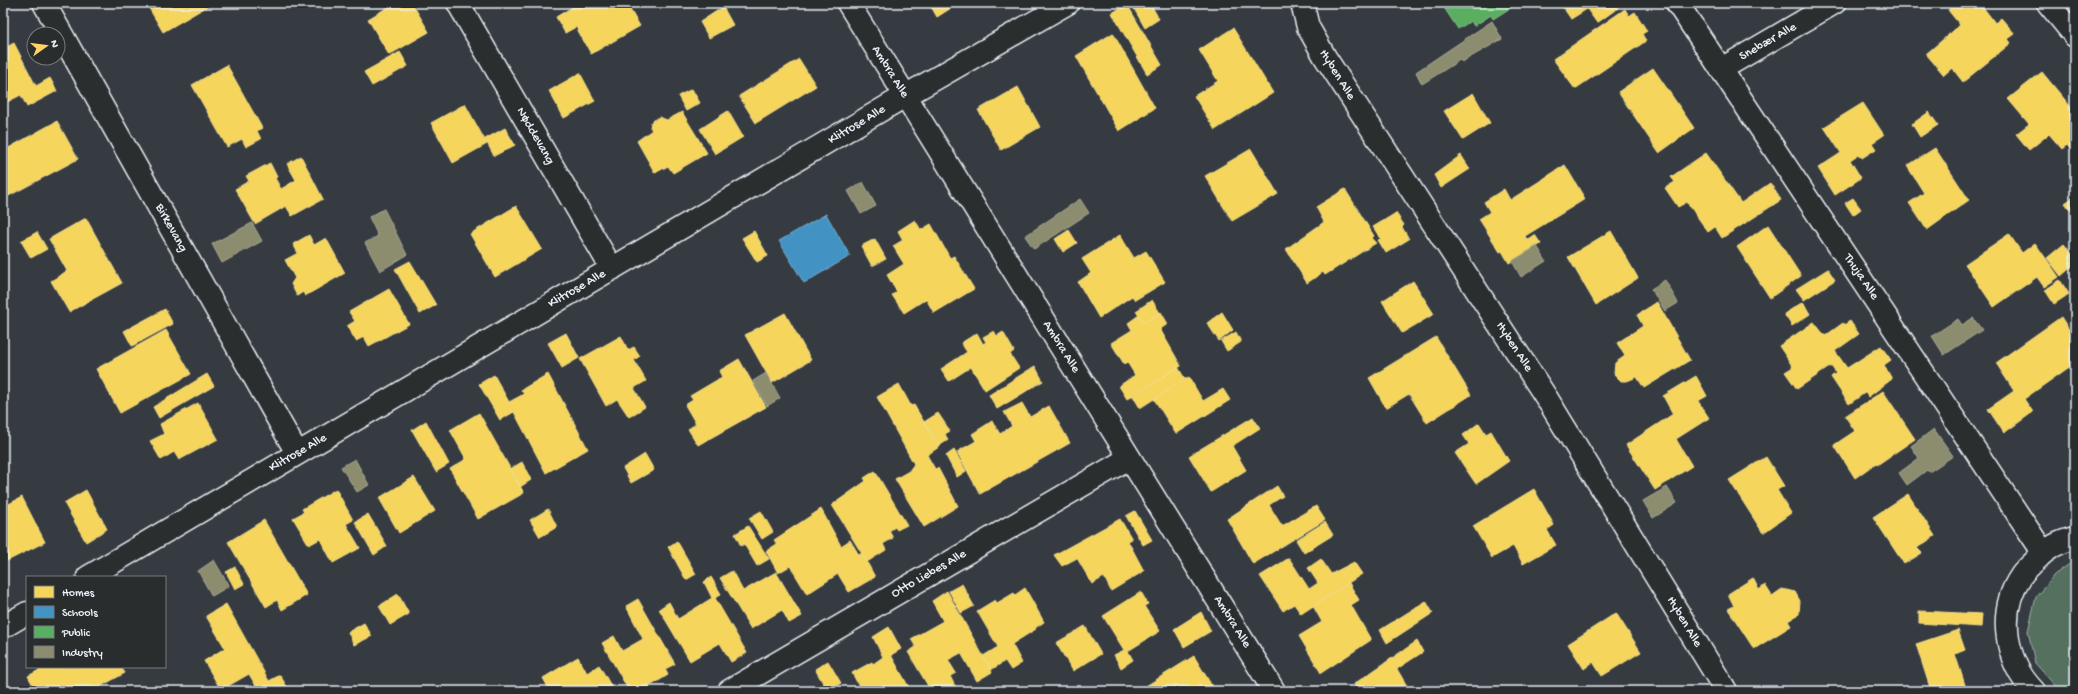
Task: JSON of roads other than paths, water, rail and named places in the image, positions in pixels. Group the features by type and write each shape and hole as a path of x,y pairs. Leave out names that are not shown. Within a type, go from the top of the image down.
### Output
{"street":[{"name":"Birkevang","path":"44,3 297,453"},
{"name":"Nøddevang","path":"458,3 612,270"},
{"name":"Ambra Alle","path":"848,3 1274,691"},
{"name":"Klitrose Alle","path":"90,576 297,453 612,270 905,96 1068,3"},
{"name":"Hyben Alle","path":"1302,3 1308,27 1325,57 1546,397 1726,691"},
{"name":"Thuja Alle","path":"1678,3 2043,552"},
{"name":"Snebær Alle","path":"1722,68 1834,3"},
{"path":"2048,3 2075,36"},
{"name":"Otto Liebes Alle","path":"729,691 1129,458"},
{"path":"2034,691 2023,680 2011,655 2006,628 2009,601 2021,576 2043,552 2065,540 2075,538"},
{"path":"3,627 26,614"}]}
